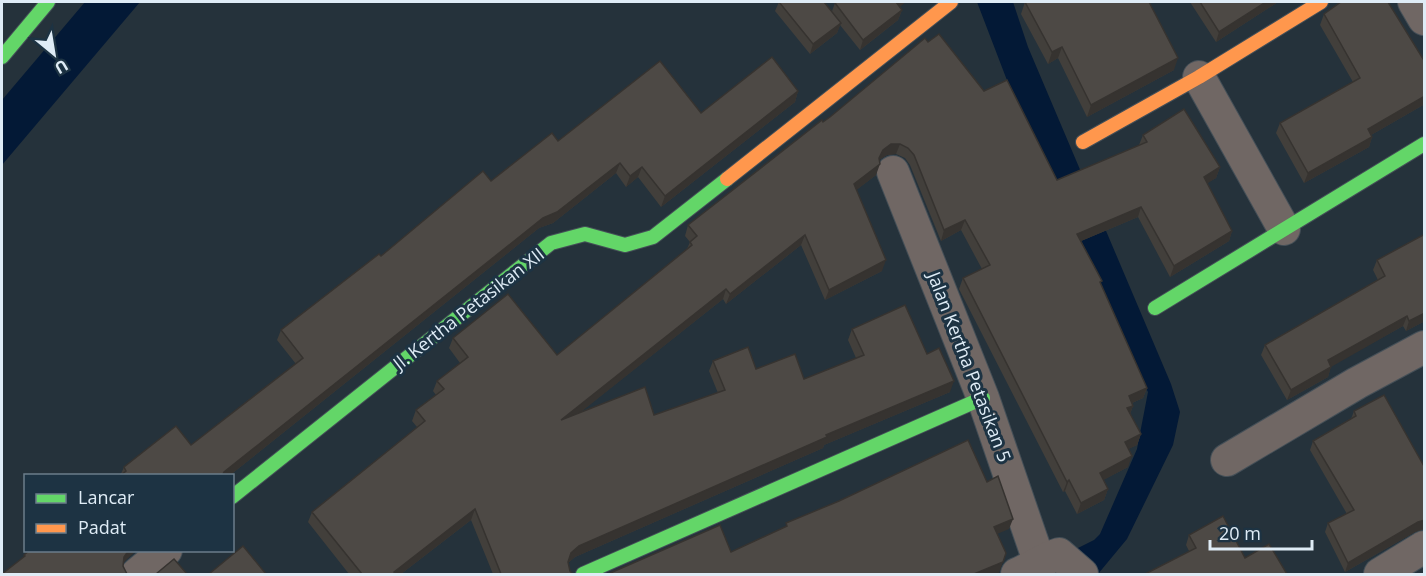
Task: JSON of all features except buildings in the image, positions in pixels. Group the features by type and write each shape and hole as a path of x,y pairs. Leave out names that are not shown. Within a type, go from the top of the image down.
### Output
{"main road":[{"path":"2,57 48,2"},
{"name":"Jl. Kertha Petasikan XII","path":"234,495 552,243 585,234 625,245 653,237 951,2"},
{"path":"1083,142 1199,77 1321,2"},
{"path":"1155,308 1425,144"},
{"path":"583,574 983,398"}],"street":[{"path":"1414,2 1425,19"},
{"path":"1199,77 1284,229"},
{"name":"Jalan Kertha Petasikan 5","path":"893,172 983,398 1039,564"},
{"path":"1227,460 1357,383 1425,347"},
{"path":"1380,574 1425,547"},
{"path":"136,574 164,552"},
{"path":"1039,564 1082,574"}],"water":[{"path":"85,2 140,2 2,165 2,100"},
{"path":"977,2 1013,2 1028,47 1171,384 1180,412 1173,445 1127,539 1098,574 1032,574 1042,566 1094,540 1100,534 1137,449 1148,392 1122,343 1018,109"}],"traffic: fast":[{"path":"2,57 48,2"},
{"path":"1155,308 1424,144"},
{"path":"234,495 551,243 585,234 625,245 653,237 727,179"},
{"path":"583,574 983,398"}],"traffic: slow":[{"path":"727,179 951,2"},
{"path":"1083,142 1199,77 1321,2"}]}
